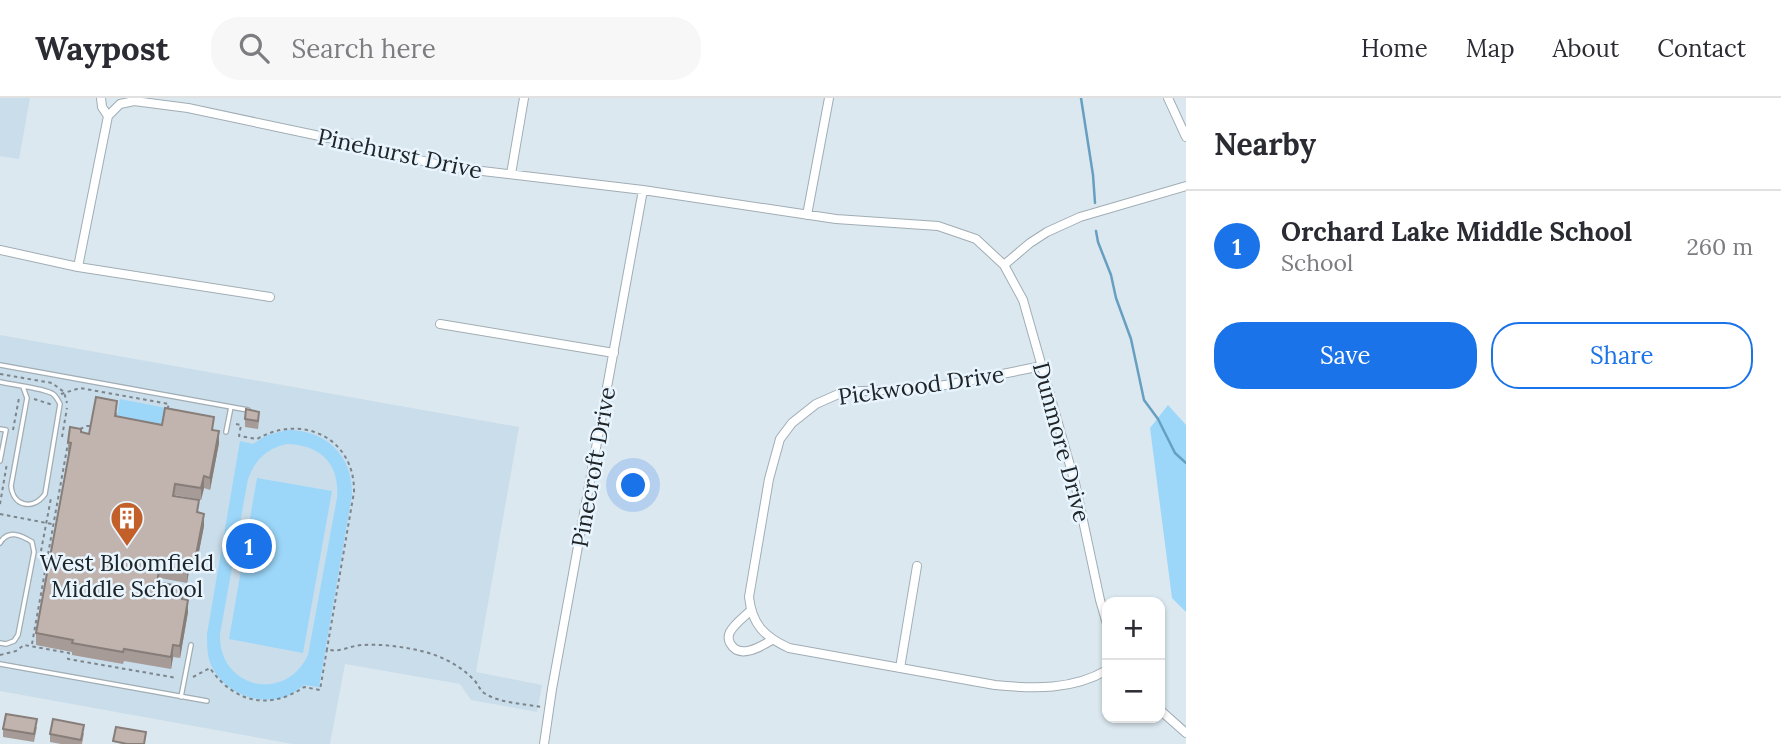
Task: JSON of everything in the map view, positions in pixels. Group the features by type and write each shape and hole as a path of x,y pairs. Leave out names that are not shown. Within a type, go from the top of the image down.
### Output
{"street":[{"path":"78,267 108,116 102,107 102,98"},
{"path":"511,174 524,98"},
{"path":"807,215 829,98"},
{"path":"1168,98 1186,137"},
{"name":"Pinehurst Drive","path":"108,116 120,104 133,99 316,135 448,167 643,190 835,219 938,226 976,239 1004,265"},
{"path":"1004,265 1047,232 1080,217 1186,186"},
{"name":"Pinecroft Drive","path":"544,744 643,190"},
{"path":"0,250 78,267 270,297"},
{"name":"Dunmore Drive","path":"1004,265 1023,300 1042,366 1075,483 1102,607"},
{"path":"440,324 614,354"},
{"name":"Pickwood Drive","path":"750,611 749,597 769,479 780,439 792,423 816,404 843,392 951,384 1042,366"},
{"path":"900,668 917,566"},
{"path":"772,640 744,651 737,650 728,639 730,632 750,611 772,640 797,649 995,685 1028,689 1054,687 1102,673"},
{"path":"1165,714 1186,733"}],"lane":[{"path":"0,365 250,410"},
{"path":"0,382 44,391 55,395 60,404 44,494 39,502 31,505 19,502 12,495 11,486 27,398 23,387"},
{"path":"226,432 230,407"},
{"path":"0,429 6,430 0,461"},
{"path":"0,543 3,538 13,534 23,536 32,542 34,552 18,635 14,641 0,643"},
{"path":"181,697 191,645"},
{"path":"0,664 207,701"}],"path":[{"path":"12,437 19,397 50,404 64,392 80,387 169,404 167,412"},
{"path":"0,655 16,651 24,645 32,646 69,653 68,659 184,678 191,678 210,668 219,680 237,695 264,701 281,700 304,687 320,690 354,492 353,474 344,454 317,433 305,429 284,429 267,433 257,439 239,436 241,425 228,422"},
{"path":"74,435 83,427 92,426"},
{"path":"32,646 68,439"},
{"path":"53,445 68,448"},
{"path":"0,503 7,464"},
{"path":"0,514 58,525"},
{"path":"25,599 44,602"},
{"path":"327,649 336,652 372,645 436,655 458,666 476,681 481,691 493,698 550,708"}],"shaded area":[{"path":"0,98 30,98 19,159 0,156"},
{"path":"0,335 519,427 476,672 542,685 537,712 471,700 460,684 345,664 330,744 293,744 0,691"},
{"path":"120,399 166,408 161,435 115,427"},
{"path":"1168,405 1186,425 1186,612 1172,598 1150,428"},
{"path":"287,430 301,431 325,440 342,457 348,468 352,495 319,687 304,685 285,697 264,700 243,695 225,684 218,676 209,660 207,634 240,441 253,444 267,435","holes":["287,444 310,448 326,459 335,475 337,486 308,655 298,670 284,680 270,684 255,683 241,677 230,667 222,652 220,634 248,479 254,466 268,452"]},
{"path":"257,478 332,491 303,653 229,639"}],"building":[{"name":"West Bloomfield Middle School","path":"96,397 117,401 115,416 162,425 165,408 214,417 212,430 219,431 210,478 204,476 201,488 175,484 173,496 199,500 197,512 204,514 195,560 189,559 187,571 160,566 157,582 184,587 182,599 188,600 180,646 173,645 171,657 72,643 73,640 36,633 71,443 68,442 70,427 89,434"},
{"path":"246,409 259,412 258,421 245,419"},
{"path":"6,714 37,719 34,734 3,729"},
{"path":"53,719 84,725 81,740 50,734"},
{"path":"116,727 146,732 144,744 113,741"}],"waterway":[{"path":"1081,98 1095,203"},
{"path":"1096,231 1131,339 1144,400 1158,419 1175,453 1186,463"}],"place":[{"name":"Orchard Lake Middle School","path":"249,546"},
{"name":"West Bloomfield Middle School","path":"127,548"}]}
